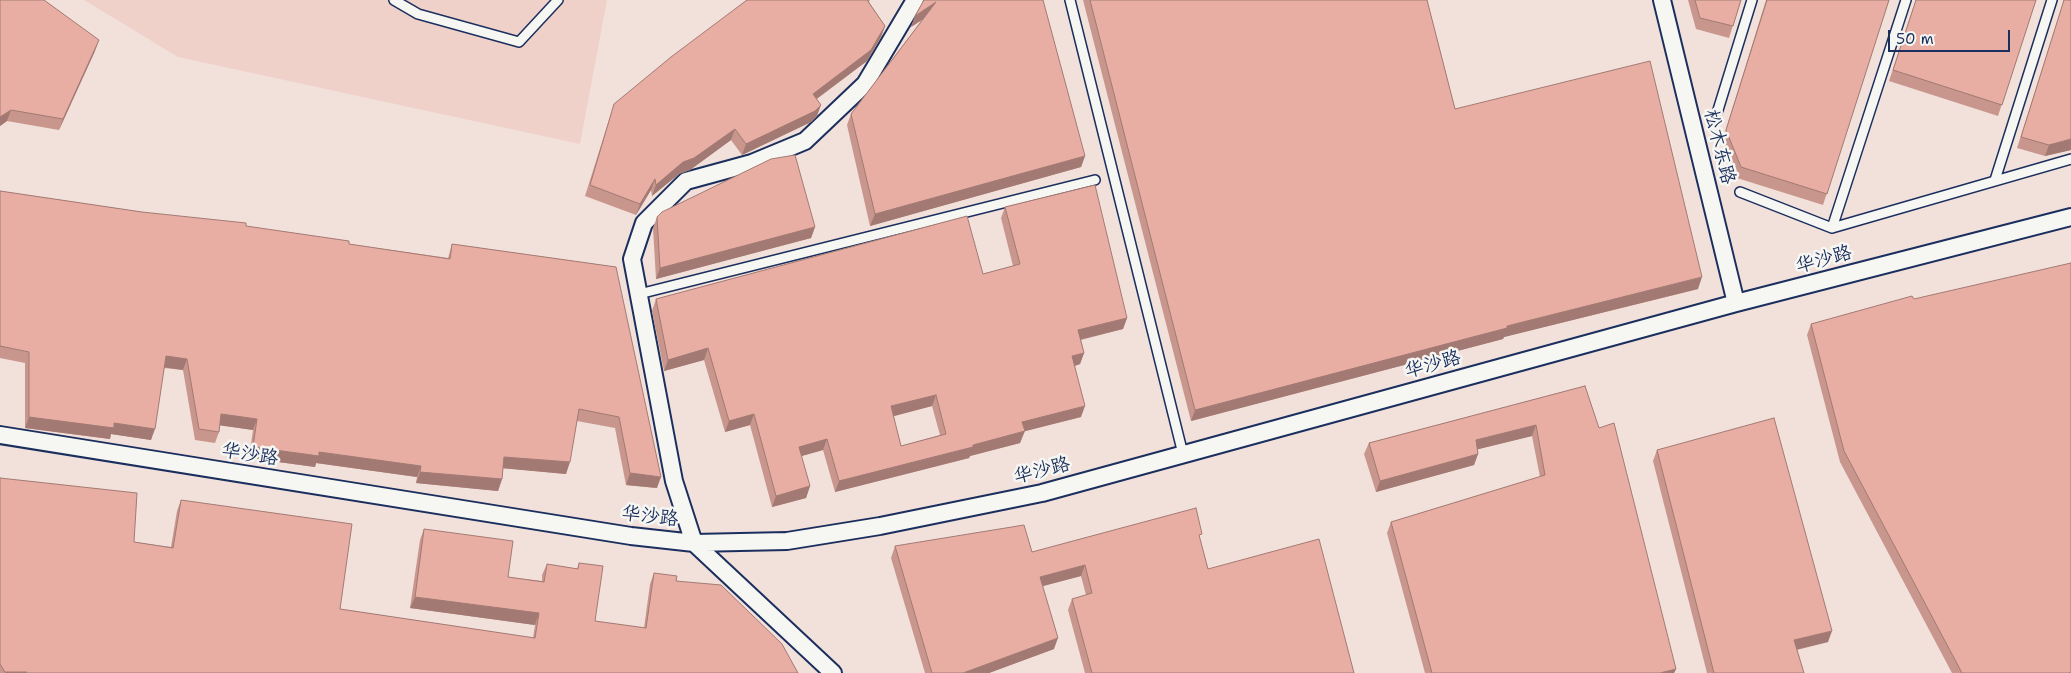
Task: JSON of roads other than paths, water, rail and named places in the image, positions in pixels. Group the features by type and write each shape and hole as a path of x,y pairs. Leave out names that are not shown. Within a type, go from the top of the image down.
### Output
{"street":[{"path":"833,673 694,542 674,480 632,259 644,223 686,181 752,163 804,140 865,84 915,0"},
{"name":"松木东路","path":"1662,0 1736,304"},
{"name":"华沙路","path":"0,436 631,536 694,542 787,541 880,526 1042,492 1736,304 2071,217"}],"lane":[{"path":"394,0 418,14 518,42 558,0"},
{"path":"1070,0 1182,454"},
{"path":"1718,110 1752,0"},
{"path":"1832,228 1906,0"},
{"path":"1995,180 2052,0"},
{"path":"1740,192 1832,228 2071,159"},
{"path":"639,294 1095,180"}]}
